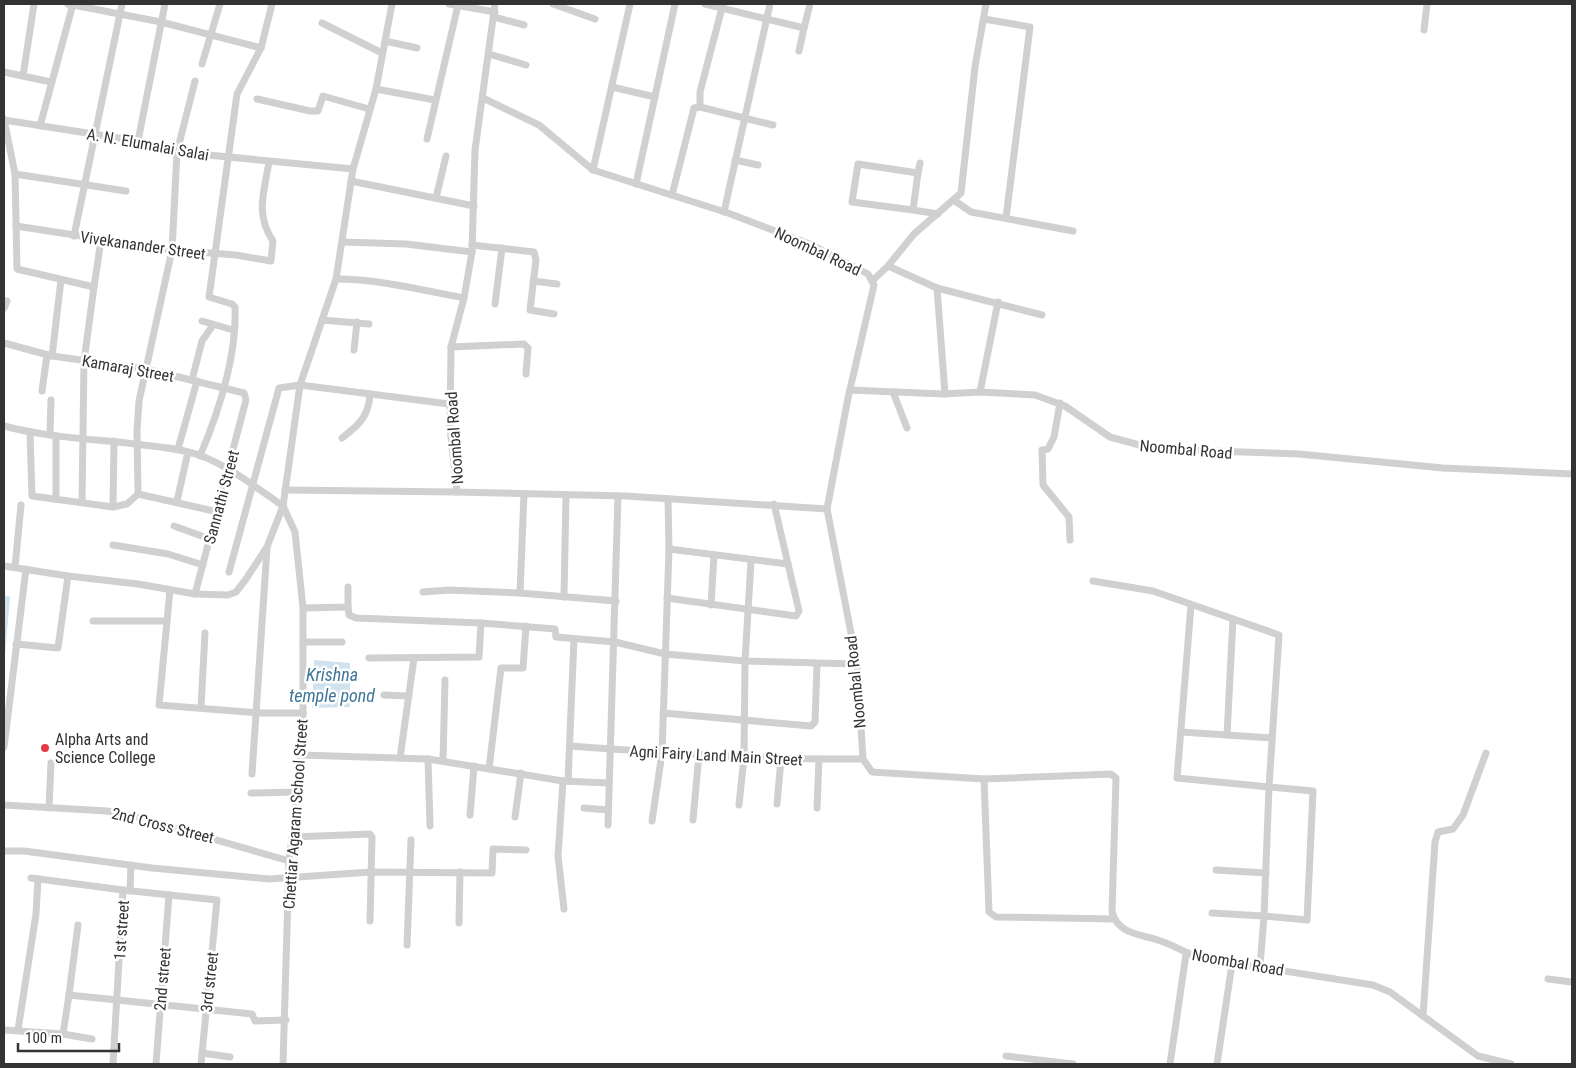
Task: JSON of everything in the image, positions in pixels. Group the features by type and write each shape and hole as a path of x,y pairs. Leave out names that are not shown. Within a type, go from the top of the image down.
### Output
{"street":[{"path":"24,76 34,4"},
{"path":"40,126 72,4 120,16 161,22 261,48"},
{"path":"74,236 122,4"},
{"path":"138,142 165,4"},
{"path":"202,64 220,4"},
{"path":"200,456 234,349 234,305 209,297 237,94 261,48 272,4"},
{"path":"4,566 138,584 195,594 228,595 236,592 267,547 283,506 300,385 336,279 353,169 376,89 392,4"},
{"path":"449,4 495,11 524,26"},
{"path":"553,4 595,19"},
{"path":"593,170 630,4"},
{"path":"636,184 675,4"},
{"path":"705,4 723,6 804,28"},
{"path":"724,212 770,4"},
{"path":"799,51 810,4"},
{"path":"872,280 888,266 914,234 961,193 975,67 986,4"},
{"path":"1424,30 1427,4"},
{"path":"427,139 458,5"},
{"path":"700,107 700,92 723,6"},
{"name":"Noombal Road","path":"495,11 475,150 472,249 464,298 451,347 449,404 457,492 618,496 774,504 827,509 857,664 863,759"},
{"path":"984,19 1030,27 1006,218"},
{"path":"322,23 382,53"},
{"path":"384,41 417,48"},
{"path":"489,54 526,65"},
{"path":"4,72 51,82"},
{"path":"30,433 32,496 113,507 127,504 138,494 137,444 139,401 172,250 177,152 195,81"},
{"path":"612,87 655,97"},
{"path":"376,89 435,100"},
{"path":"257,99 310,111 318,111 323,96 369,109"},
{"name":"Noombal Road","path":"483,98 539,125 593,170 724,212 812,245 868,274 874,285 850,390 945,394 980,392 1035,395 1060,403 1107,435 1150,449 1300,454 1443,468 1572,474"},
{"path":"672,195 694,108 700,107 772,125"},
{"path":"4,120 15,174 17,269 94,286"},
{"name":"A. N. Elumalai Salai","path":"4,120 96,134 177,152 353,169"},
{"path":"436,198 446,156"},
{"path":"735,160 758,165"},
{"name":"Vivekanander Street","path":"16,226 172,250 271,261 273,241 265,229 261,214 269,162"},
{"path":"913,210 920,163"},
{"path":"918,173 858,164 852,202 938,214"},
{"path":"15,174 86,183 126,191"},
{"path":"351,181 474,206"},
{"path":"954,201 971,212 1074,231"},
{"path":"82,502 84,361 101,240"},
{"path":"342,242 472,249 502,248 534,252 536,260 530,310 554,314"},
{"path":"494,304 502,248"},
{"path":"888,266 937,288 998,302 1042,315"},
{"path":"336,279 385,282 464,298"},
{"path":"42,391 61,280"},
{"path":"532,281 557,284"},
{"path":"937,288 945,394"},
{"path":"980,392 998,302"},
{"path":"322,320 369,324"},
{"path":"202,322 233,330"},
{"path":"354,350 357,322"},
{"path":"178,449 195,381 202,341 213,325"},
{"name":"Kamaraj Street","path":"4,343 49,356 146,369 244,394 246,400"},
{"path":"451,347 524,344 528,348 526,374"},
{"path":"229,572 254,486 277,391 282,387 300,385 449,404"},
{"path":"827,509 850,390"},
{"path":"893,392 908,428"},
{"path":"342,438 356,428 368,412 370,394"},
{"path":"51,400 56,499"},
{"name":"Sannathi Street","path":"195,594 229,472 246,400"},
{"path":"1060,403 1054,437 1048,449 1042,450 1043,485 1068,517 1070,540"},
{"path":"4,426 30,433 178,449 200,456 254,486 283,506"},
{"path":"113,507 114,441"},
{"path":"177,501 188,452"},
{"path":"285,490 457,492"},
{"path":"138,494 218,512"},
{"path":"520,593 524,494"},
{"path":"564,596 566,495"},
{"path":"608,825 618,496"},
{"path":"652,822 662,753 669,549 668,499"},
{"path":"667,598 796,616 799,611 774,504"},
{"path":"15,567 21,505"},
{"name":"Chettiar Agaram School Street","path":"283,506 295,532 304,608 302,755 288,876 286,1020 283,1064"},
{"path":"174,526 210,539"},
{"path":"113,545 168,554 203,565"},
{"path":"252,774 258,713 267,547"},
{"path":"669,549 750,561 788,564"},
{"path":"711,605 714,555"},
{"path":"739,806 744,757 745,661 750,561"},
{"path":"4,747 26,569"},
{"path":"16,644 58,648 68,576"},
{"path":"1093,581 1153,591 1278,635 1260,966"},
{"path":"348,587 349,615 356,618 555,628 556,637 615,642 665,654 745,661 857,664"},
{"path":"170,590 159,705 258,713 303,713"},
{"path":"423,592 457,590 616,601"},
{"path":"1191,605 1177,778 1313,791 1307,920 1212,913"},
{"path":"304,608 348,607"},
{"path":"1227,735 1233,619"},
{"path":"93,621 167,622"},
{"path":"369,658 478,657 481,623"},
{"path":"490,769 501,668 523,668 526,626"},
{"path":"201,707 205,634"},
{"path":"564,909 558,856 570,746 574,639"},
{"path":"303,642 342,642"},
{"path":"400,758 414,658"},
{"path":"663,713 811,726 815,722 817,709 817,664"},
{"path":"444,761 445,680"},
{"path":"384,695 409,696"},
{"path":"1181,732 1272,738"},
{"name":"Agni Fairy Land Main Street","path":"570,746 781,759 863,759"},
{"path":"1423,1016 1435,842 1438,832 1453,829 1462,815 1486,753"},
{"path":"693,820 699,754"},
{"path":"302,755 428,759 566,781 609,783"},
{"path":"428,759 430,826"},
{"path":"777,804 781,759"},
{"path":"817,808 819,759"},
{"path":"863,759 872,772 984,779 1111,774 1116,778 1112,912 1114,919 996,917 990,912 984,779"},
{"path":"49,808 51,763"},
{"path":"470,815 474,766"},
{"path":"515,817 521,773"},
{"path":"251,793 298,792"},
{"name":"2nd Cross Street","path":"4,805 107,811 133,816 289,861"},
{"path":"584,808 608,810"},
{"path":"292,837 370,834 372,838 370,921"},
{"path":"407,945 411,840"},
{"path":"4,851 269,879 288,876 371,872 492,873 493,849 526,850"},
{"path":"18,1030 36,914 35,879 126,890 131,865"},
{"path":"1216,870 1266,873"},
{"path":"459,923 460,872"},
{"name":"1st street","path":"113,1064 116,1001 126,890 217,900"},
{"name":"2nd street","path":"156,1064 169,895"},
{"name":"3rd street","path":"201,1064 217,900"},
{"name":"Noombal Road","path":"1114,919 1121,928 1130,933 1166,943 1186,954 1232,964 1260,966 1374,985 1390,992 1478,1056 1498,1063 1511,1064"},
{"path":"63,1034 78,925"},
{"path":"1170,1064 1186,954"},
{"path":"1217,1064 1232,964"},
{"path":"1548,980 1572,982"},
{"path":"69,995 252,1014 255,1021 286,1020"},
{"path":"4,1030 63,1034 92,1039"},
{"path":"202,1053 230,1057"},
{"path":"1006,1056 1073,1064"}],"water":[{"path":"4,595 10,597 4,666"},
{"name":"Krishna temple pond","path":"314,660 350,663 350,707 312,708"}],"place":[{"name":"Alpha Arts and Science College","path":"45,748"}]}
